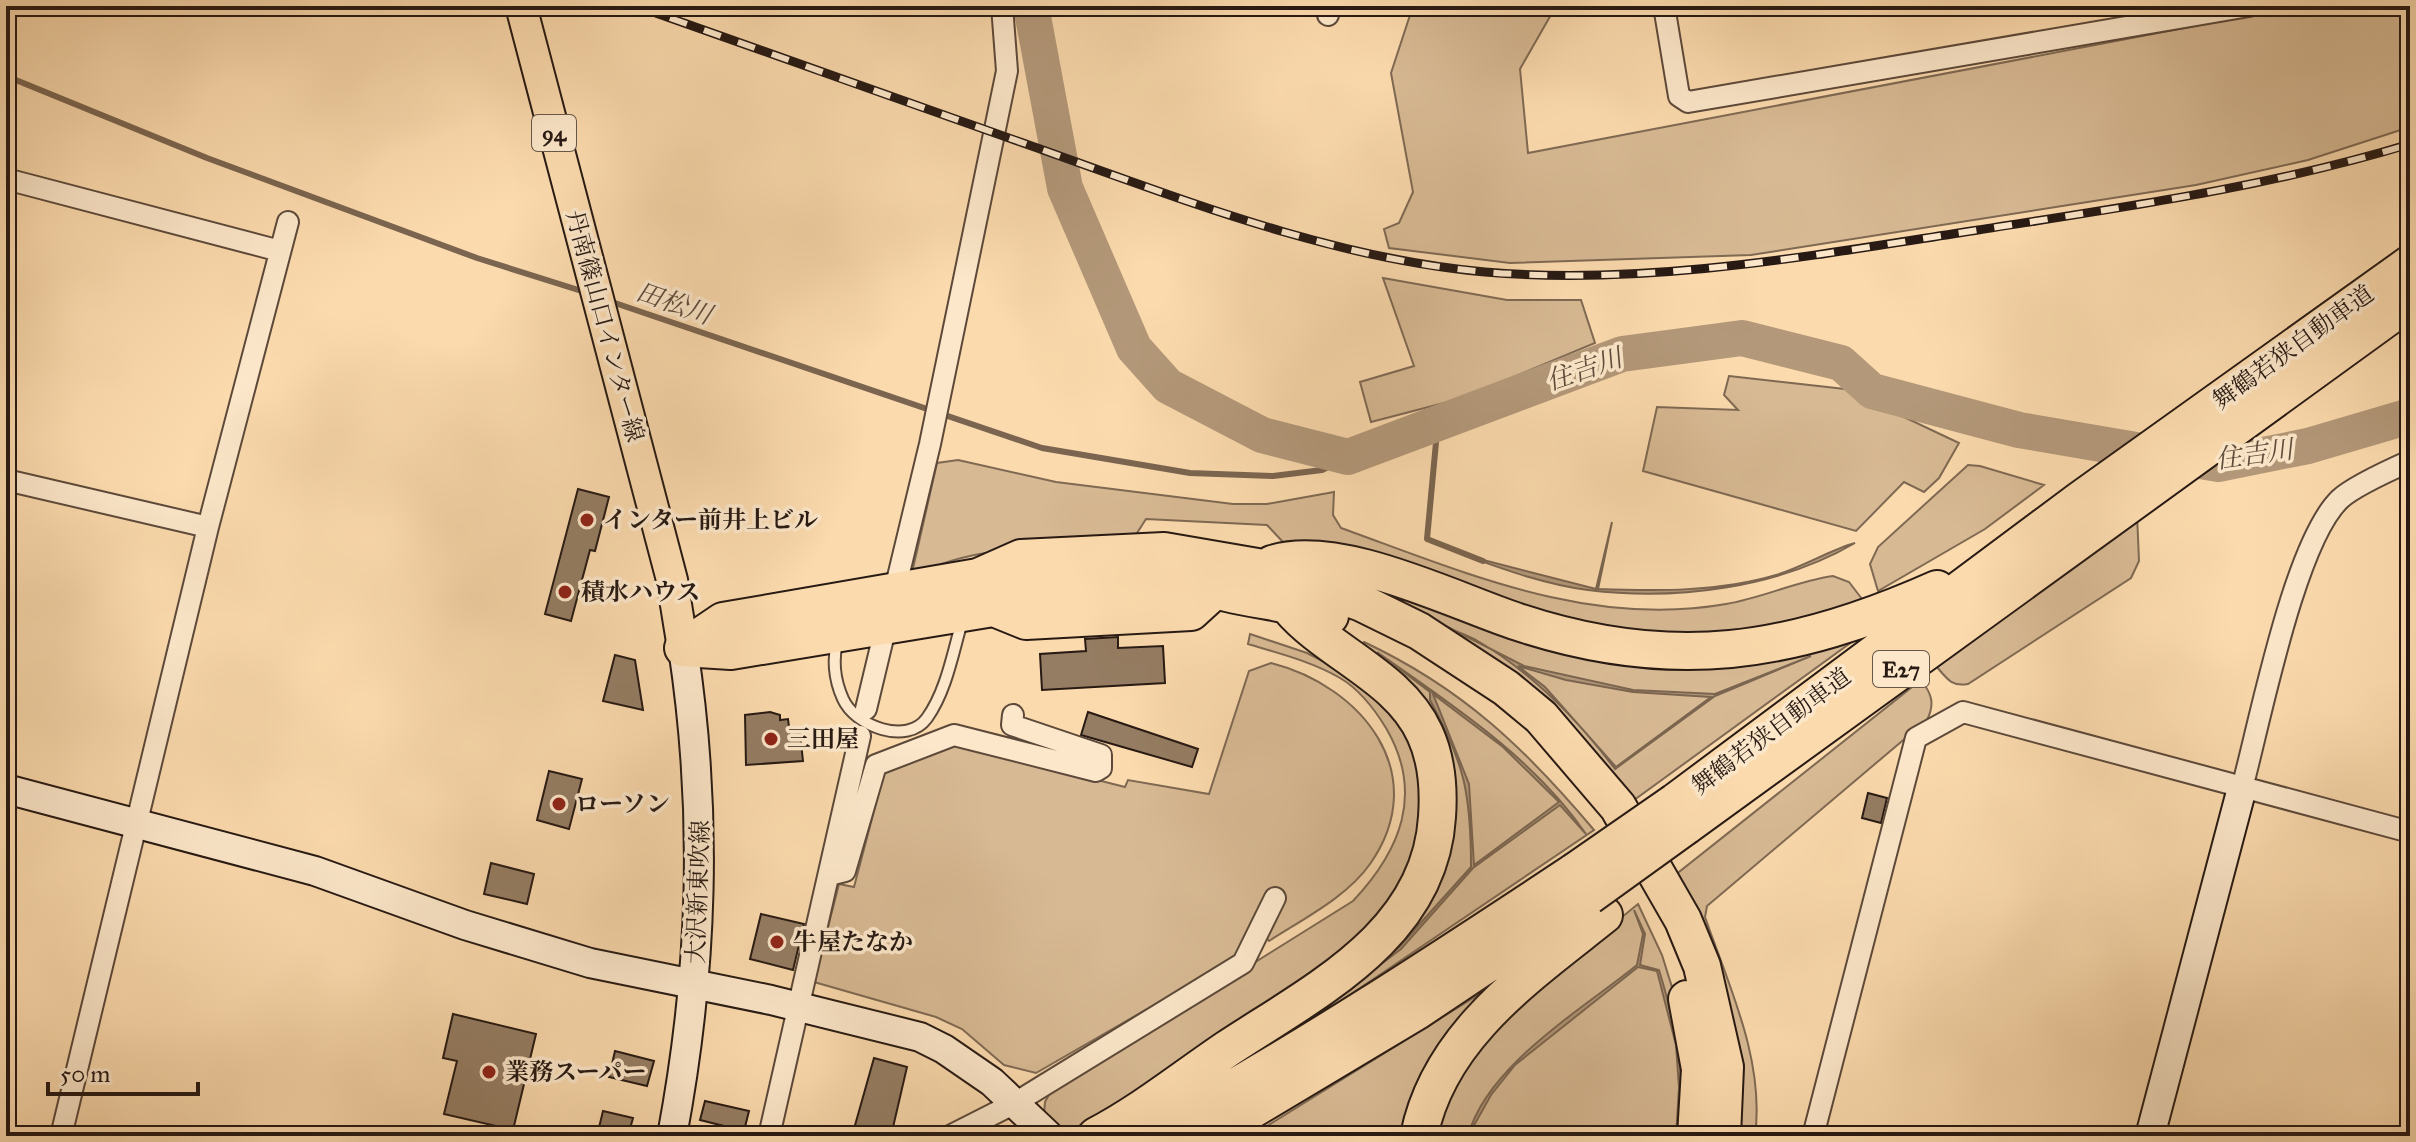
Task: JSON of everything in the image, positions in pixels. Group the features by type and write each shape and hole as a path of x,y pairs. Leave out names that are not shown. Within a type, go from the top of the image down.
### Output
{"highway":[{"name":"舞鶴若狭自動車道","path":"1686,824 1998,561 2144,457 2258,370 2410,264"},
{"name":"舞鶴若狭自動車道","path":"1208,1136 1417,1011 1589,894 2410,301"},
{"path":"978,599 1021,558 1164,551 1209,576 1286,605 1303,606 1384,638 1437,668 1507,720 1556,765 1596,815 1652,905 1674,957 1694,1022 1700,1069 1696,1136"},
{"path":"683,648 723,621 846,616 978,599 1193,597 1209,576 1303,560 1357,567 1398,578 1541,629 1666,654 1710,652 1819,634 1883,613 1998,561"},
{"path":"1263,568 1362,603 1463,658 1541,717 1610,797 1683,920 1702,966 1725,1067 1722,1136"},
{"path":"1096,1136 1347,971 1398,920 1426,876 1436,834 1439,788 1425,734 1394,693 1308,630 1286,605"},
{"path":"1419,1136 1432,1092 1446,1066 1589,894 1686,824"},
{"name":"舞鶴若狭自動車道","path":"1148,1136 1226,1093 1404,985 1589,894"}],"main road":[{"name":"丹南篠山口インター線","path":"521,7 672,580 683,648"}],"street":[{"path":"898,577 930,444 1007,71 1002,6"},
{"path":"1664,6 1679,96 1688,102 2249,6"},
{"path":"6,179 280,251"},
{"path":"61,1136 208,527 288,222"},
{"path":"2150,1136 2302,565 2320,527 2340,499 2410,461"},
{"path":"6,480 208,527"},
{"path":"866,709 883,638"},
{"name":"大沢新東吹線","path":"672,1136 694,986 700,805 695,726 683,648"},
{"path":"1813,1136 1916,738 1963,712 2410,832"},
{"path":"829,875 845,871 876,765 954,735 1096,771 1101,768 1101,755 1012,725 1013,715"},
{"path":"769,1136 860,736"},
{"path":"6,789 137,821 315,871 465,925 590,963 799,1007 920,1037 966,1063 1049,1136"},
{"path":"950,1136 1015,1103 1243,963 1275,898"}],"lane":[{"path":"846,616 832,660 844,701 857,717 879,728 908,730 926,720 978,599"}],"shaded area":[{"path":"1413,6 1556,6 1520,69 1528,153 2263,13 2279,6 2410,6 2410,127 2308,160 2196,185 1751,255 1510,263 1389,248 1384,229 1399,223 1413,192 1391,73"},
{"path":"1383,278 1507,300 1581,300 1595,343 1463,398 1371,422 1360,382 1414,366"},
{"path":"1729,376 1845,389 1959,443 1939,478 1924,492 1904,482 1856,531 1643,471 1657,407 1738,410 1724,395"},
{"path":"958,460 1056,482 1233,504 1267,504 1334,492 1333,515 1341,528 1482,578 1577,602 1626,609 1676,609 1726,604 1833,576 1849,582 1862,599 1835,610 1730,634 1670,637 1600,630 1284,543 1267,525 1146,519 1130,544 990,552 936,566 911,577 937,463"},
{"path":"1968,465 2044,485 1985,529 1878,591 1870,564 1878,547"},
{"path":"2137,514 2139,561 2131,578 1968,684 1954,683 1937,667"},
{"path":"1612,522 1598,589 1665,590 1732,585 1786,572 1855,543 1793,571 1760,581 1726,588 1656,594 1572,588 1464,555 1596,589"},
{"path":"1363,585 1529,641 1860,636 1630,803"},
{"path":"1389,597 1453,630 1418,616"},
{"path":"1250,634 1307,653 1361,681 1398,715 1415,743 1427,793 1419,855 1371,934 1132,1095 1063,1135 1044,1114 1045,1102 1052,1089 1353,901 1384,862 1395,841 1405,798 1404,775 1397,752 1377,714 1360,694 1340,678 1307,663 1248,644"},
{"path":"1364,642 1432,679 1490,722 1543,772 1594,830 1338,1003 1214,1077 1334,991 1449,814 1361,647"},
{"path":"1490,648 1524,666 1633,690 1715,694 1811,656 1715,696 1615,769 1586,733 1616,767 1711,697 1633,692 1566,680 1518,666 1545,687 1584,731 1552,698"},
{"path":"1377,652 1490,734 1542,781 1586,834 1560,805 1473,868 1401,949 1323,1008 1399,947 1471,867 1470,820 1464,780 1451,743 1430,700 1430,692","holes":["1433,694 1503,747 1559,802 1474,865 1469,784"]},
{"path":"1271,663 1304,675 1334,691 1359,713 1378,738 1390,767 1394,798 1388,830 1370,864 1349,887 1324,907 1269,941 1266,937 1236,958 1036,1073 1004,1065 962,1029 936,1017 814,982 839,884 854,887 885,769 952,743 1125,787 1128,780 1209,794 1249,671"},
{"path":"1921,680 1931,699 1927,720 1707,906 1705,917 1743,1024 1755,1080 1755,1136 1734,1136 1674,876"},
{"path":"1638,904 1662,955 1680,1013 1685,1136 1433,1136 1464,1059 1553,973"},
{"path":"1634,910 1645,934 1640,965 1659,970 1675,1031 1681,1073 1676,1136 1679,1088 1676,1045 1657,971 1638,967 1515,1065 1491,1095 1468,1136 1479,1110 1516,1062 1539,1040 1637,965 1643,934"},
{"path":"1486,990 1406,1136 1251,1136"}],"building":[{"path":"578,489 609,497 595,551 590,550 571,621 545,614"},
{"path":"1118,637 1118,648 1163,646 1165,683 1042,690 1040,654 1086,651 1085,639"},
{"path":"615,655 635,660 643,710 603,701"},
{"path":"770,712 780,715 780,720 788,719 790,735 800,734 803,761 746,765 745,715"},
{"path":"1088,712 1198,749 1192,767 1081,735"},
{"path":"549,771 582,779 569,829 537,820"},
{"path":"1868,793 1887,798 1881,823 1862,818"},
{"path":"491,863 534,874 527,904 484,894"},
{"name":"牛屋たなか","path":"761,914 804,924 793,970 750,959"},
{"path":"453,1014 536,1034 513,1130 444,1114 457,1061 443,1058"},
{"path":"615,1051 654,1061 647,1086 609,1077"},
{"path":"874,1058 907,1067 891,1136 852,1136"},
{"path":"705,1101 749,1111 744,1131 700,1120"},
{"path":"603,1111 633,1118 628,1136 597,1136"}],"waterway":[{"name":"住吉川","path":"1031,6 1065,188 1134,348 1168,386 1262,435 1348,457 1622,354 1742,338 1841,363 1872,391 2019,430 2218,464 2308,446 2410,416"},
{"name":"田松川","path":"6,76 207,158 477,258 588,293"},
{"name":"田松川","path":"609,301 1042,448 1190,473 1273,476 1322,470 1348,457"},
{"path":"1438,421 1427,539 1483,561"}],"railway":[{"path":"636,6 1252,222 1367,253 1426,265 1485,272 1609,275 1794,258 2196,194 2304,172 2410,144"}],"place":[{"name":"インター前井上ビル","path":"587,520"},
{"name":"積水ハウス","path":"565,592"},
{"name":"三田屋","path":"771,739"},
{"name":"ローソン","path":"559,804"},
{"name":"牛屋たなか","path":"777,942"},
{"name":"業務スーパー","path":"489,1072"}]}
